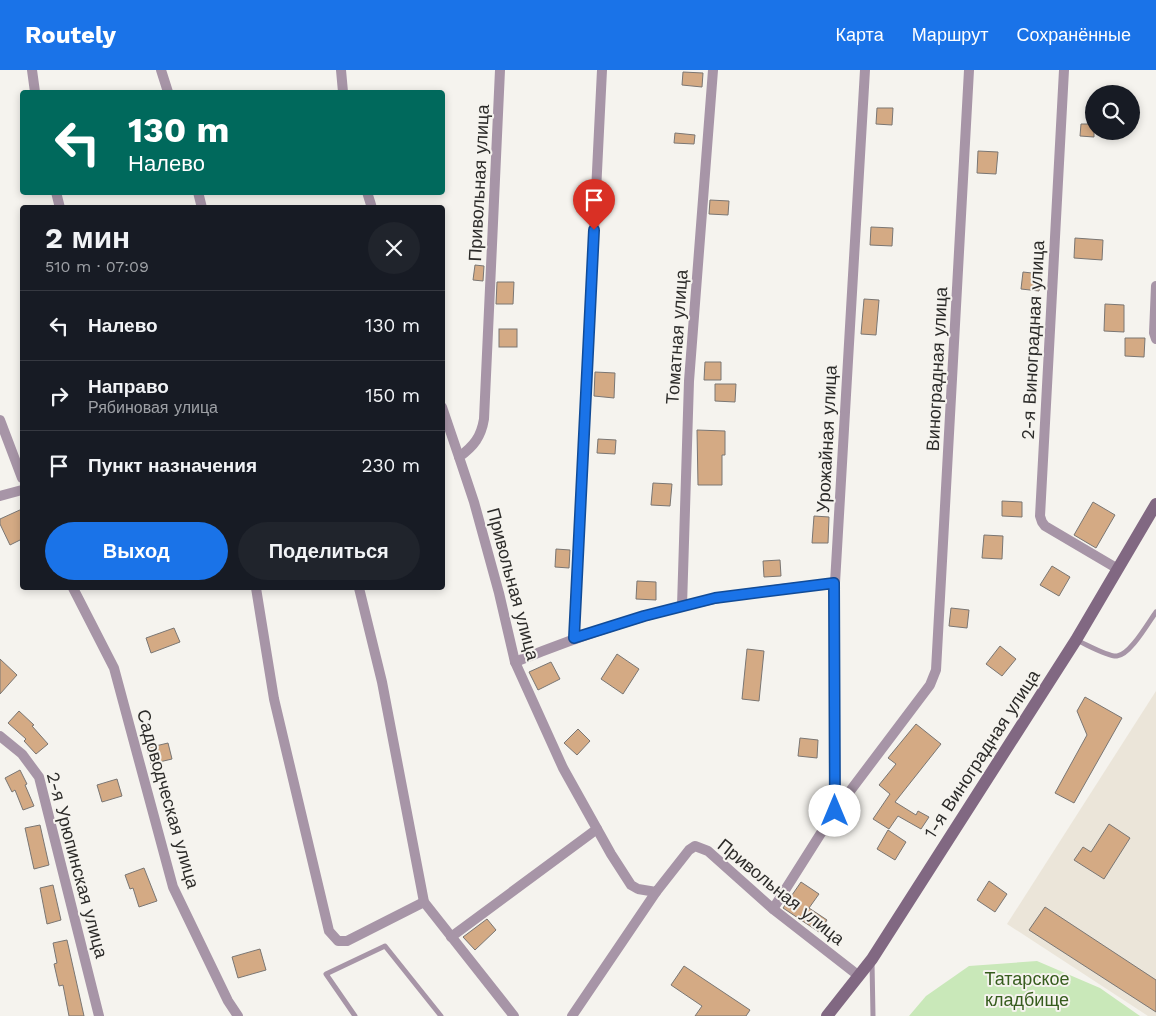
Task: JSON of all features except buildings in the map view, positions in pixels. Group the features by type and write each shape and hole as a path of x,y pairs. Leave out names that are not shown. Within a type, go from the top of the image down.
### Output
{"main road":[{"name":"1-я Виноградная улица","path":"827,1016 872,959 1076,640 1156,504"}],"street":[{"path":"32,70 35,90"},
{"path":"161,70 167,90"},
{"name":"Привольная улица","path":"500,70 484,419 482,431 477,441 459,457 500,593 515,662 563,768 631,885 638,889 656,892 683,856 695,846 708,851 773,909 859,976"},
{"path":"574,638 602,70"},
{"name":"Томатная улица","path":"682,606 689,381 713,70"},
{"name":"Урожайная улица","path":"835,811 834,583 865,70"},
{"name":"Виноградная улица","path":"835,811 930,686 936,670 970,70"},
{"name":"2-я Виноградная улица","path":"1064,70 1040,516 1045,526 1118,568"},
{"path":"338,71 343,90"},
{"path":"1156,286 1154,334 1156,339"},
{"path":"445,415 459,457"},
{"path":"0,420 20,473"},
{"path":"0,496 20,491"},
{"path":"515,662 574,638 682,606 715,598 834,583"},
{"name":"Садоводческая улица","path":"74,590 114,668 173,887 228,1001 238,1016"},
{"path":"256,590 274,699 329,930 338,941 347,941 424,902"},
{"path":"359,590 382,682 424,902 514,1016"},
{"name":"2-я Урюпинская улица","path":"0,736 22,754 39,777 100,1016"},
{"path":"773,909 835,811"},
{"path":"451,937 597,829"},
{"path":"572,1016 656,892"}],"lane":[{"path":"1076,640 1110,655 1117,656 1126,653 1156,612"},
{"path":"355,1016 326,974 385,946 441,1016"},
{"path":"872,959 874,1016"}],"shaded area":[{"path":"1156,691 1156,1016 1148,1016 1007,924"}],"green space":[{"name":"Татарское кладбище","path":"1037,961 1100,988 1140,1016 909,1016 926,996 969,966"}],"route":[{"path":"594,230 574,638 644,616 715,598 834,583 835,811"}]}
